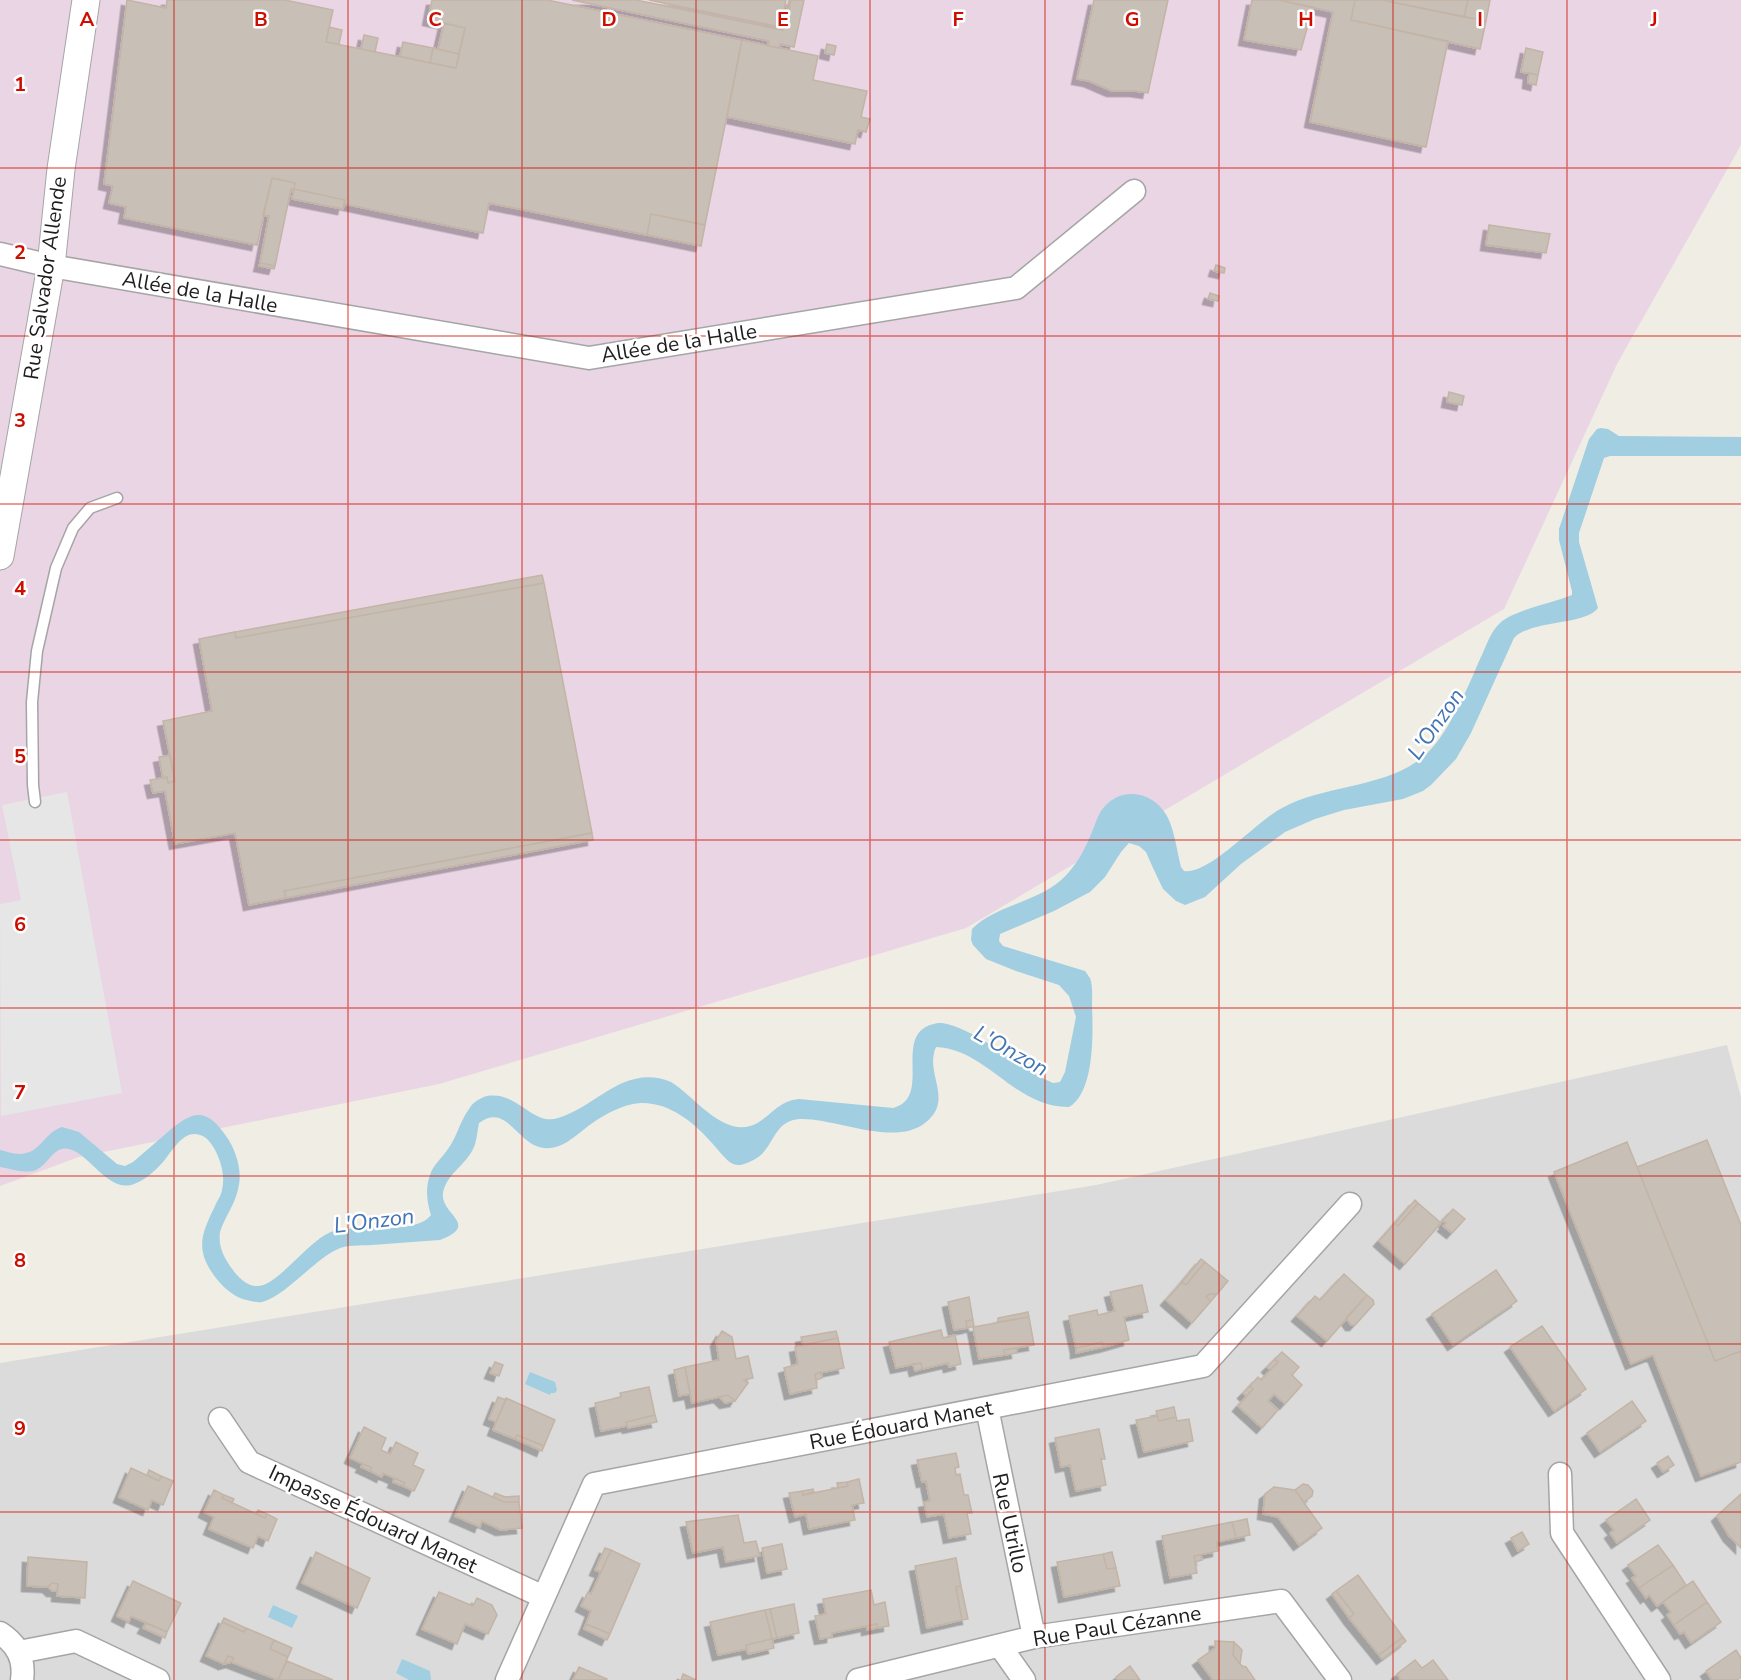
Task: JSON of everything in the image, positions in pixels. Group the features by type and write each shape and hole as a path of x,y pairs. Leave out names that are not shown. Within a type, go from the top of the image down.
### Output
{"street":[{"name":"Rue Salvador Allende","path":"1,547 51,266 61,169 86,0"},
{"name":"Allée de la Halle","path":"0,254 51,266 590,358 1016,288 1134,191"},
{"name":"Rue Édouard Manet","path":"507,1680 594,1484 1203,1366 1350,1204"},
{"name":"Rue Utrillo","path":"987,1408 1034,1637"},
{"name":"Impasse Édouard Manet","path":"220,1419 249,1462 544,1597"},
{"path":"1560,1474 1562,1533 1659,1680"},
{"name":"Rue Paul Cézanne","path":"858,1680 1034,1637 1281,1601 1340,1680"},
{"path":"0,1633 11,1640 19,1652 23,1664 22,1680"},
{"path":"19,1652 76,1641 158,1680"},
{"path":"1000,1646 1024,1680"}],"lane":[{"path":"35,802 32,702 37,651 56,568 73,528 90,508 117,498"}],"shaded area":[{"path":"0,0 1741,0 1741,145 1617,364 1504,609 966,928 439,1084 79,1157 0,1186"},
{"path":"67,792 122,1093 1,1116 0,904 21,900 2,805"},
{"path":"1727,1045 1741,1097 1741,1680 0,1680 0,1363 1096,1185"}],"water":[{"path":"1597,429 1608,429 1619,436 1741,437 1741,456 1610,456 1604,458 1579,533 1579,542 1598,608 1582,618 1533,628 1514,638 1471,733 1456,759 1431,785 1403,799 1344,810 1285,832 1241,864 1205,897 1185,905 1176,901 1163,889 1146,852 1139,846 1129,843 1105,877 1090,892 1054,911 1000,934 999,941 1003,946 1085,971 1090,978 1092,984 1091,1061 1084,1089 1069,1107 1050,1105 1033,1098 971,1057 954,1050 936,1047 933,1067 938,1105 934,1114 925,1123 912,1130 881,1132 814,1120 792,1120 781,1127 760,1155 740,1165 727,1160 704,1135 680,1115 651,1104 634,1104 614,1110 569,1140 551,1148 544,1148 526,1140 505,1121 489,1118 479,1123 472,1151 451,1176 443,1193 444,1201 458,1224 452,1234 440,1240 340,1248 327,1255 280,1293 262,1302 240,1298 228,1291 207,1265 202,1240 221,1194 223,1181 222,1167 217,1154 203,1136 194,1134 183,1138 150,1175 125,1186 108,1179 77,1152 69,1149 59,1150 36,1170 22,1171 0,1167 0,1150 16,1154 32,1151 50,1134 62,1127 79,1132 117,1164 125,1166 185,1119 199,1115 206,1116 219,1127 229,1141 240,1172 236,1197 220,1232 222,1252 237,1275 246,1283 255,1286 264,1285 274,1279 326,1234 347,1229 401,1227 424,1221 431,1215 427,1190 431,1171 451,1144 471,1107 487,1096 508,1098 532,1113 549,1119 572,1113 625,1082 639,1078 654,1078 671,1082 712,1115 735,1127 747,1127 759,1122 782,1105 799,1099 893,1108 904,1103 910,1094 913,1046 917,1036 926,1027 941,1023 965,1030 1042,1078 1053,1083 1060,1082 1065,1072 1076,1017 1069,996 1059,985 986,959 973,945 972,929 992,914 1039,894 1060,881 1079,858 1101,811 1117,797 1136,794 1155,802 1168,818 1181,867 1184,871 1194,870 1219,856 1282,808 1317,794 1390,775 1423,757 1449,725 1488,640 1500,623 1514,614 1572,595 1559,540 1559,529 1589,439"},
{"path":"530,1372 555,1382 557,1390 555,1393 550,1395 525,1384"},
{"path":"273,1605 298,1616 292,1628 268,1617"},
{"path":"402,1659 430,1671 431,1680 409,1680 396,1673"}],"building":[{"path":"127,0 166,8 167,0 285,0 333,10 326,42 456,68 465,28 428,20 432,0 547,0 742,40 705,225 651,214 647,235 489,203 483,233 344,204 345,200 294,189 295,183 272,178 257,245 124,218 126,207 109,203 113,186 104,184"},
{"path":"572,0 636,0 783,30 791,0 804,0 794,47 780,44 779,48 768,46 769,41"},
{"path":"649,0 786,0 780,27"},
{"path":"789,0 791,0 785,28 783,28"},
{"path":"1094,0 1168,0 1148,93 1112,91 1089,81 1077,79"},
{"path":"1252,0 1278,0 1313,7 1301,50 1244,40"},
{"path":"1278,0 1355,0 1351,20 1448,41 1426,147 1310,122 1333,12"},
{"path":"1355,0 1382,0 1486,21 1480,49 1351,20"},
{"path":"1382,0 1468,0 1464,17"},
{"path":"1468,0 1490,0 1486,21 1464,17"},
{"path":"444,23 465,28 459,54 438,49"},
{"path":"329,27 342,30 339,44 326,42"},
{"path":"364,35 378,38 375,52 361,49"},
{"path":"742,40 818,56 813,80 867,91 861,117 870,119 866,132 858,130 855,144 727,117"},
{"path":"403,42 433,48 430,63 400,56"},
{"path":"827,44 836,46 834,55 825,53"},
{"path":"433,48 459,54 456,68 430,63"},
{"path":"1526,48 1543,52 1538,75 1521,72"},
{"path":"1529,73 1538,75 1536,85 1528,83"},
{"path":"272,178 295,183 294,189 291,189 275,266 260,263 269,216 263,215"},
{"path":"294,189 345,200 343,209 292,199"},
{"path":"651,214 705,225 701,246 647,235"},
{"path":"1489,225 1550,234 1546,253 1486,245"},
{"path":"260,263 275,266 274,269 259,266"},
{"path":"1216,265 1225,268 1224,273 1214,271"},
{"path":"1210,293 1219,296 1218,301 1208,299"},
{"path":"1449,392 1464,396 1462,405 1447,402"},
{"path":"542,575 544,583 236,638 235,632"},
{"path":"544,583 592,833 284,891 286,898 249,905 235,833 175,844 165,791 153,793 150,780 167,777 168,783 175,781 163,721 212,711 199,639 235,632 236,638"},
{"path":"170,755 175,781 168,783 167,777 163,778 159,757"},
{"path":"592,833 593,840 286,898 284,891"},
{"path":"1707,1140 1741,1225 1741,1351 1715,1361 1637,1167"},
{"path":"1627,1142 1715,1361 1741,1351 1741,1462 1701,1476 1653,1355 1631,1364 1554,1172"},
{"path":"1415,1200 1418,1203 1398,1226 1395,1223"},
{"path":"1418,1203 1441,1223 1405,1264 1379,1241 1395,1223 1398,1226"},
{"path":"1453,1209 1465,1219 1452,1233 1443,1226 1446,1223 1442,1221"},
{"path":"1201,1259 1205,1262 1186,1285 1182,1282"},
{"path":"1205,1262 1228,1281 1217,1294 1209,1294 1206,1297 1211,1301 1192,1323 1166,1300 1182,1282 1186,1285"},
{"path":"1496,1270 1517,1301 1453,1345 1432,1314"},
{"path":"1344,1274 1367,1295 1327,1341 1297,1316 1315,1296 1320,1300"},
{"path":"1142,1285 1148,1312 1124,1317 1129,1340 1104,1347 1102,1342 1076,1348 1069,1316 1097,1310 1098,1315 1115,1311 1110,1292"},
{"path":"1209,1294 1217,1294 1211,1301 1206,1297"},
{"path":"1367,1295 1374,1304 1355,1325 1351,1325 1346,1318"},
{"path":"969,1297 973,1320 966,1321 967,1328 954,1330 948,1302"},
{"path":"1028,1312 1029,1317 998,1322 998,1318"},
{"path":"1029,1317 1034,1345 1004,1350 1005,1355 979,1359 973,1327"},
{"path":"973,1320 974,1326 967,1328 966,1321"},
{"path":"1542,1326 1586,1389 1554,1411 1510,1347"},
{"path":"941,1330 943,1338 955,1335 961,1364 949,1367 948,1363 922,1369 921,1363 896,1368 889,1342"},
{"path":"722,1331 732,1337 736,1359 748,1356 753,1378 744,1380 748,1383 735,1401 728,1395 692,1403 685,1367 719,1360 716,1341"},
{"path":"836,1331 838,1338 803,1345 801,1337"},
{"path":"838,1338 844,1368 815,1374 817,1388 790,1394 784,1368 798,1364 795,1347"},
{"path":"1102,1342 1104,1347 1076,1353 1076,1348"},
{"path":"1016,1348 1017,1353 1005,1355 1004,1350"},
{"path":"1282,1352 1299,1367 1292,1375 1302,1385 1285,1404 1274,1394 1268,1401 1278,1410 1262,1428 1238,1406 1253,1389 1250,1386 1258,1377 1261,1380 1278,1362 1275,1359"},
{"path":"1275,1359 1278,1362 1270,1370 1267,1367"},
{"path":"495,1362 503,1365 499,1376 490,1373"},
{"path":"921,1363 922,1369 915,1371 913,1364"},
{"path":"685,1367 690,1394 679,1396 674,1370"},
{"path":"821,1372 822,1378 816,1380 815,1374"},
{"path":"1250,1386 1253,1389 1246,1396 1243,1393"},
{"path":"649,1387 655,1415 626,1422 627,1426 601,1431 595,1403 621,1397 620,1393"},
{"path":"728,1395 735,1401 725,1403 719,1397"},
{"path":"498,1397 506,1400 496,1422 489,1419"},
{"path":"506,1398 555,1420 544,1446 517,1435 515,1439 493,1430"},
{"path":"1632,1401 1646,1421 1600,1452 1587,1433"},
{"path":"1174,1407 1176,1417 1159,1421 1156,1411"},
{"path":"655,1415 657,1422 628,1428 626,1422"},
{"path":"1157,1416 1159,1421 1176,1417 1177,1421 1189,1419 1193,1441 1144,1452 1136,1420"},
{"path":"364,1427 386,1438 381,1450 390,1454 396,1442 418,1453 413,1465 424,1470 414,1491 403,1486 405,1483 383,1473 382,1477 370,1471 372,1468 350,1458"},
{"path":"1099,1429 1105,1459 1101,1459 1106,1485 1076,1491 1070,1465 1061,1467 1055,1438"},
{"path":"517,1435 544,1446 542,1451 515,1439"},
{"path":"956,1453 959,1467 955,1468 956,1475 960,1474 964,1495 968,1495 972,1513 967,1513 971,1534 949,1538 944,1514 927,1517 924,1502 930,1501 926,1481 922,1482 917,1460"},
{"path":"1668,1456 1674,1465 1663,1472 1657,1463"},
{"path":"363,1464 372,1468 370,1471 361,1467"},
{"path":"131,1468 159,1481 161,1476 173,1481 163,1505 152,1500 148,1510 119,1497"},
{"path":"149,1470 161,1476 159,1481 147,1475"},
{"path":"395,1478 405,1483 403,1486 393,1482"},
{"path":"859,1479 864,1503 852,1505 855,1520 809,1529 806,1514 795,1517 789,1493 802,1491 803,1495 848,1486 847,1482"},
{"path":"847,1482 848,1486 838,1488 837,1483"},
{"path":"1303,1484 1308,1485 1313,1491 1312,1496 1304,1502 1295,1490"},
{"path":"468,1486 504,1502 519,1502 522,1528 501,1530 482,1521 480,1527 455,1516"},
{"path":"1274,1487 1295,1490 1322,1528 1299,1545 1278,1517 1263,1514 1265,1494"},
{"path":"813,1489 814,1492 803,1495 802,1491"},
{"path":"214,1490 224,1495 222,1498 265,1518 267,1514 277,1519 268,1541 258,1536 253,1548 209,1529 214,1517 204,1512"},
{"path":"495,1493 505,1497 519,1496 519,1502 504,1502 493,1497"},
{"path":"1741,1494 1741,1548 1729,1536 1717,1516"},
{"path":"224,1495 234,1499 232,1503 222,1498"},
{"path":"1636,1499 1650,1520 1617,1543 1610,1533 1614,1530 1606,1520"},
{"path":"258,1510 267,1514 265,1518 256,1514"},
{"path":"738,1515 744,1543 756,1541 760,1556 726,1562 723,1547 693,1553 686,1522"},
{"path":"1247,1519 1250,1535 1236,1538 1232,1522"},
{"path":"1232,1522 1236,1538 1217,1542 1218,1551 1194,1556 1197,1573 1170,1578 1162,1536"},
{"path":"1522,1532 1529,1544 1518,1551 1511,1538"},
{"path":"782,1544 787,1569 767,1573 762,1548"},
{"path":"1658,1545 1673,1565 1639,1588 1632,1578 1636,1576 1628,1565"},
{"path":"605,1548 611,1550 601,1572 595,1570"},
{"path":"611,1550 640,1564 610,1634 586,1624 591,1611 581,1606 588,1592 591,1594"},
{"path":"316,1552 370,1578 357,1608 302,1583"},
{"path":"1112,1552 1116,1568 1107,1569 1103,1554"},
{"path":"1103,1554 1107,1569 1116,1568 1120,1586 1064,1597 1057,1562"},
{"path":"1201,1555 1202,1560 1195,1562 1194,1556"},
{"path":"28,1557 87,1562 85,1598 57,1596 58,1584 52,1583 48,1587 27,1586"},
{"path":"956,1558 961,1586 956,1587 962,1620 927,1628 915,1566"},
{"path":"1673,1565 1686,1585 1657,1606 1649,1595 1646,1598 1639,1588"},
{"path":"1358,1575 1403,1637 1379,1655 1349,1618 1354,1614 1336,1591"},
{"path":"133,1581 181,1603 167,1632 131,1616 129,1622 117,1616"},
{"path":"1693,1581 1707,1602 1674,1625 1667,1615 1671,1612 1663,1602"},
{"path":"52,1583 58,1584 57,1591 52,1591 48,1587"},
{"path":"961,1586 968,1619 962,1620 956,1587"},
{"path":"871,1590 874,1605 885,1602 889,1626 877,1628 877,1624 832,1633 832,1637 820,1639 815,1616 826,1614 823,1599"},
{"path":"1336,1591 1354,1614 1349,1618 1332,1594"},
{"path":"439,1592 473,1606 477,1598 492,1605 497,1615 488,1634 465,1624 457,1644 422,1629"},
{"path":"1707,1602 1721,1622 1691,1643 1684,1632 1680,1634 1674,1625"},
{"path":"794,1604 799,1633 777,1638 770,1609"},
{"path":"770,1609 777,1638 772,1639 765,1610"},
{"path":"765,1610 772,1639 746,1645 747,1649 718,1655 710,1622"},
{"path":"224,1618 246,1628 244,1632 222,1622"},
{"path":"222,1622 244,1632 246,1628 274,1640 270,1649 288,1657 278,1680 231,1662 234,1658 228,1656 224,1664 206,1656"},
{"path":"146,1623 167,1632 165,1638 143,1628"},
{"path":"586,1624 610,1634 607,1640 584,1629"},
{"path":"877,1624 877,1628 867,1630 867,1626"},
{"path":"1403,1637 1406,1641 1382,1659 1379,1655"},
{"path":"772,1639 774,1648 748,1654 746,1645"},
{"path":"274,1640 292,1648 288,1657 270,1649"},
{"path":"1215,1641 1234,1642 1233,1655 1242,1666 1246,1667 1255,1680 1213,1680 1198,1660 1215,1648"},
{"path":"1234,1642 1242,1650 1240,1664 1233,1655"},
{"path":"1736,1650 1741,1658 1741,1677 1737,1680 1712,1680 1706,1671"},
{"path":"228,1656 234,1658 231,1662 224,1664"},
{"path":"1415,1660 1422,1668 1433,1660 1448,1680 1401,1680 1397,1674"},
{"path":"287,1661 333,1680 278,1680"},
{"path":"1130,1666 1140,1680 1118,1680 1116,1677"},
{"path":"579,1667 607,1679 573,1680"},
{"path":"683,1674 696,1680 681,1680"}],"water label":[{"name":"L'Onzon","path":"1436,724"},
{"name":"L'Onzon","path":"1011,1051"},
{"name":"L'Onzon","path":"374,1221"}]}
